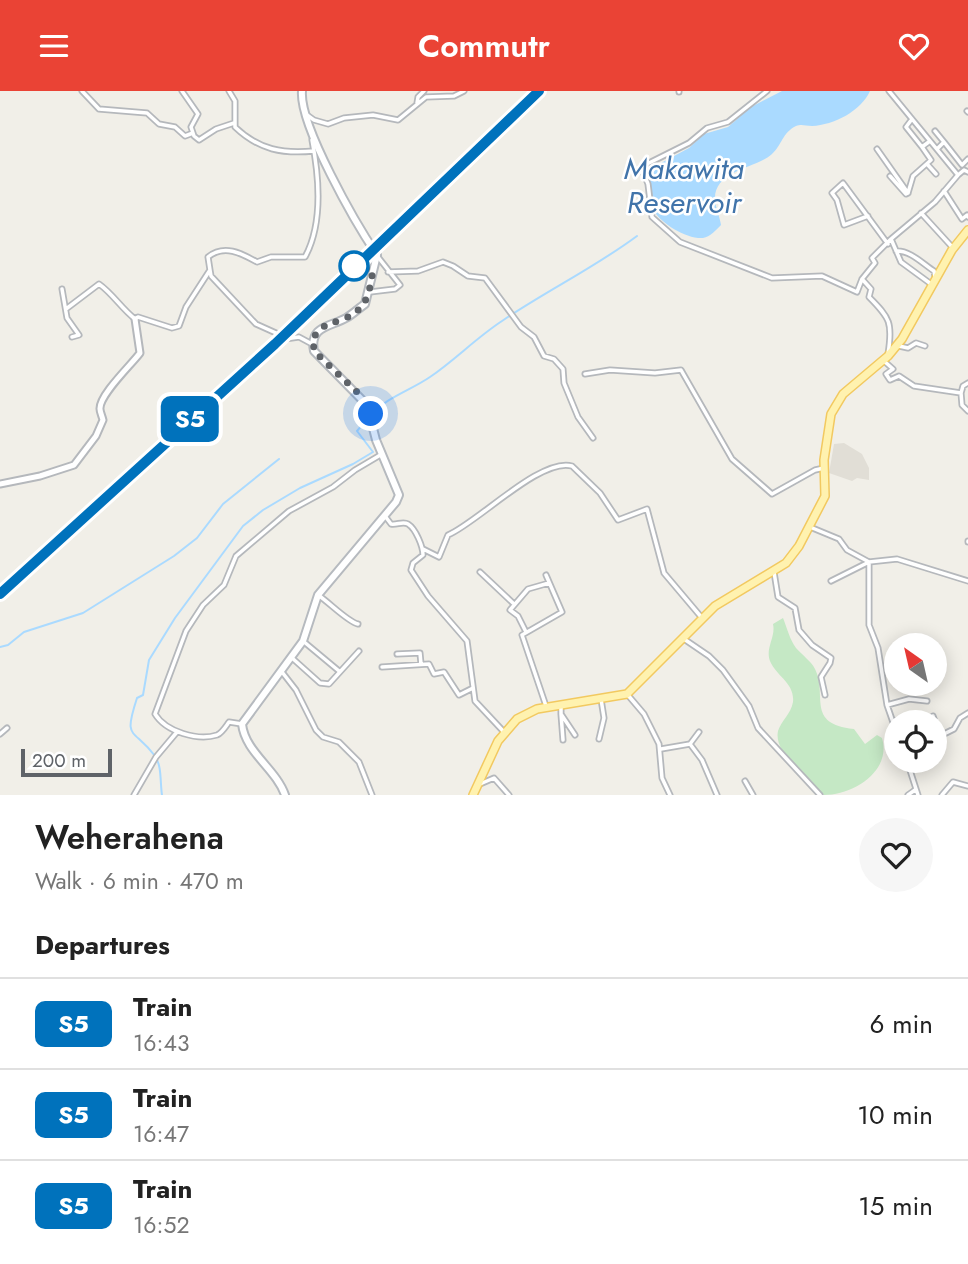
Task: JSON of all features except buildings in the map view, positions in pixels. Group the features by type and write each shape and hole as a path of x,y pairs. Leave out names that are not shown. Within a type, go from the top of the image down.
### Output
{"main road":[{"path":"285,795 282,785 243,736 242,725 303,641 318,595 385,516 399,495 366,405 314,351 313,344 320,329 343,320 365,304 377,255 354,220 307,117 302,91"},
{"path":"474,795 490,756 504,732 526,713 546,708 561,710 627,694 702,618 728,596 786,563 825,496 824,468 831,414 843,394 897,345 918,314 953,248 968,230"}],"street":[{"path":"82,91 99,109 147,113 159,124 175,127 185,136 193,133"},
{"path":"182,91 198,114 191,127 199,140 216,129 234,123"},
{"path":"229,91 236,107 234,123 241,133 262,146 292,154 314,151"},
{"path":"417,103 418,97 424,91"},
{"path":"307,117 328,124 344,118 373,115 398,120 417,103 433,95 454,96 464,91"},
{"path":"767,91 728,122 706,128 689,143 641,167 648,184 652,217 681,242 772,278 822,277 857,292 862,279 875,263 872,258 958,175 964,170 968,172"},
{"path":"889,91 958,175"},
{"path":"276,333 256,324 211,275 208,257 215,251 234,249 257,262 271,257 305,257 314,240 318,175 307,117"},
{"path":"908,193 914,176 932,158 906,127 912,118"},
{"path":"935,131 962,165 968,159"},
{"path":"922,147 930,141"},
{"path":"937,149 944,142"},
{"path":"877,149 908,193"},
{"path":"926,164 936,174"},
{"path":"890,176 906,194 908,193"},
{"path":"868,216 844,225 837,200 832,193 843,183 857,199 888,244"},
{"path":"944,191 962,219 968,215"},
{"path":"921,213 953,248"},
{"path":"891,239 901,262 934,282"},
{"path":"896,251 902,250 934,271 934,282"},
{"path":"370,292 399,288 377,255"},
{"path":"387,272 418,271 443,262 453,265 468,276 485,278 511,315 534,337 544,356 554,359 563,369 564,383 578,417 593,437"},
{"path":"135,320 138,317 172,327 179,326 186,307 198,293 210,271"},
{"path":"862,279 871,289 869,297 888,316 891,337 885,358 893,369 886,374 890,380 900,376 914,386 961,393"},
{"path":"0,484 75,465 96,436 103,420 100,408 102,400 122,370 140,353 141,345 135,320 120,307 112,293 99,284 66,309"},
{"path":"62,289 67,319 79,335 72,337"},
{"path":"285,339 299,337 313,344"},
{"path":"897,345 908,348 916,343 925,346"},
{"path":"585,374 610,370 655,373 681,370 732,459 772,494 815,470 824,468"},
{"path":"968,383 963,386 961,393 962,405 968,411"},
{"path":"242,725 229,722 215,736 177,731 160,723 155,714 160,694 186,631 203,605 224,585 236,556 289,511 333,487 382,454"},
{"path":"423,549 439,557 448,535 463,529 480,512 544,471 566,464 572,466 600,493 618,520 647,509 664,573 702,618"},
{"path":"385,516 391,524 410,525 423,549 423,555 413,563 411,570 428,596 467,641 475,701 504,732"},
{"path":"809,527 839,539 848,549 869,562"},
{"path":"831,581 869,562 897,559 968,581"},
{"path":"869,562 869,625 878,648 889,710"},
{"path":"774,570 778,597 795,608 799,630 812,645 831,658 831,663 821,677 825,695"},
{"path":"480,572 514,604"},
{"path":"546,575 562,612 522,635 546,708"},
{"path":"526,632 518,616 510,610 527,589 550,583"},
{"path":"318,595 338,607 347,620 358,624"},
{"path":"684,639 709,656 723,670 749,706 758,728 820,795"},
{"path":"303,641 339,672"},
{"path":"291,657 320,683 329,684 359,651"},
{"path":"397,654 420,653 421,664"},
{"path":"382,667 429,664 434,674 444,672 459,695 473,688"},
{"path":"281,671 296,690 316,730 323,737 339,742 359,762 372,795"},
{"path":"627,694 644,714 661,749 660,767 670,795"},
{"path":"599,739 604,718 601,699"},
{"path":"887,705 909,699 927,701"},
{"path":"561,710 575,735"},
{"path":"561,710 563,740"},
{"path":"947,732 954,729 960,718 968,713"},
{"path":"0,734 7,728"},
{"path":"134,795 156,757 177,731"},
{"path":"661,749 690,744 699,732"},
{"path":"690,744 702,760 717,795"},
{"path":"910,773 918,795"},
{"path":"480,784 494,778 509,795"},
{"path":"745,781 753,795"},
{"path":"942,795 953,782 968,786"},
{"path":"908,795 915,790"}],"shaded area":[{"path":"844,443 862,454 869,468 869,480 857,478 852,481 829,473 834,444"}],"green space":[{"path":"783,618 794,645 815,669 821,707 829,721 854,729 865,744 877,735 882,738 884,750 881,761 875,771 857,786 824,795 794,766 781,749 778,731 792,706 793,695 770,661 773,624"}],"water":[{"name":"Makawita Reservoir","path":"782,91 870,91 860,105 846,116 820,125 796,126 788,132 772,154 721,182 715,199 721,225 710,235 703,238 689,236 663,221 654,211 648,170 689,148 704,134 728,127 751,107"}],"waterway":[{"path":"371,414 430,377 502,321 637,236"},
{"path":"162,795 157,760 131,728 137,698 143,695 149,660 175,618 243,526 263,510 300,488 373,452 357,431 368,418"},
{"path":"0,647 8,645 24,632 83,613 174,556 197,538 223,504 279,459"}],"railway":[{"path":"0,594 275,344 539,91"}],"train":[{"name":"S5","path":"0,594 275,344 324,294 408,219 539,91"}],"route":[{"path":"354,266 373,270 365,304 343,320 327,324 320,329 313,338 313,344 314,351 358,393 371,414"}]}
